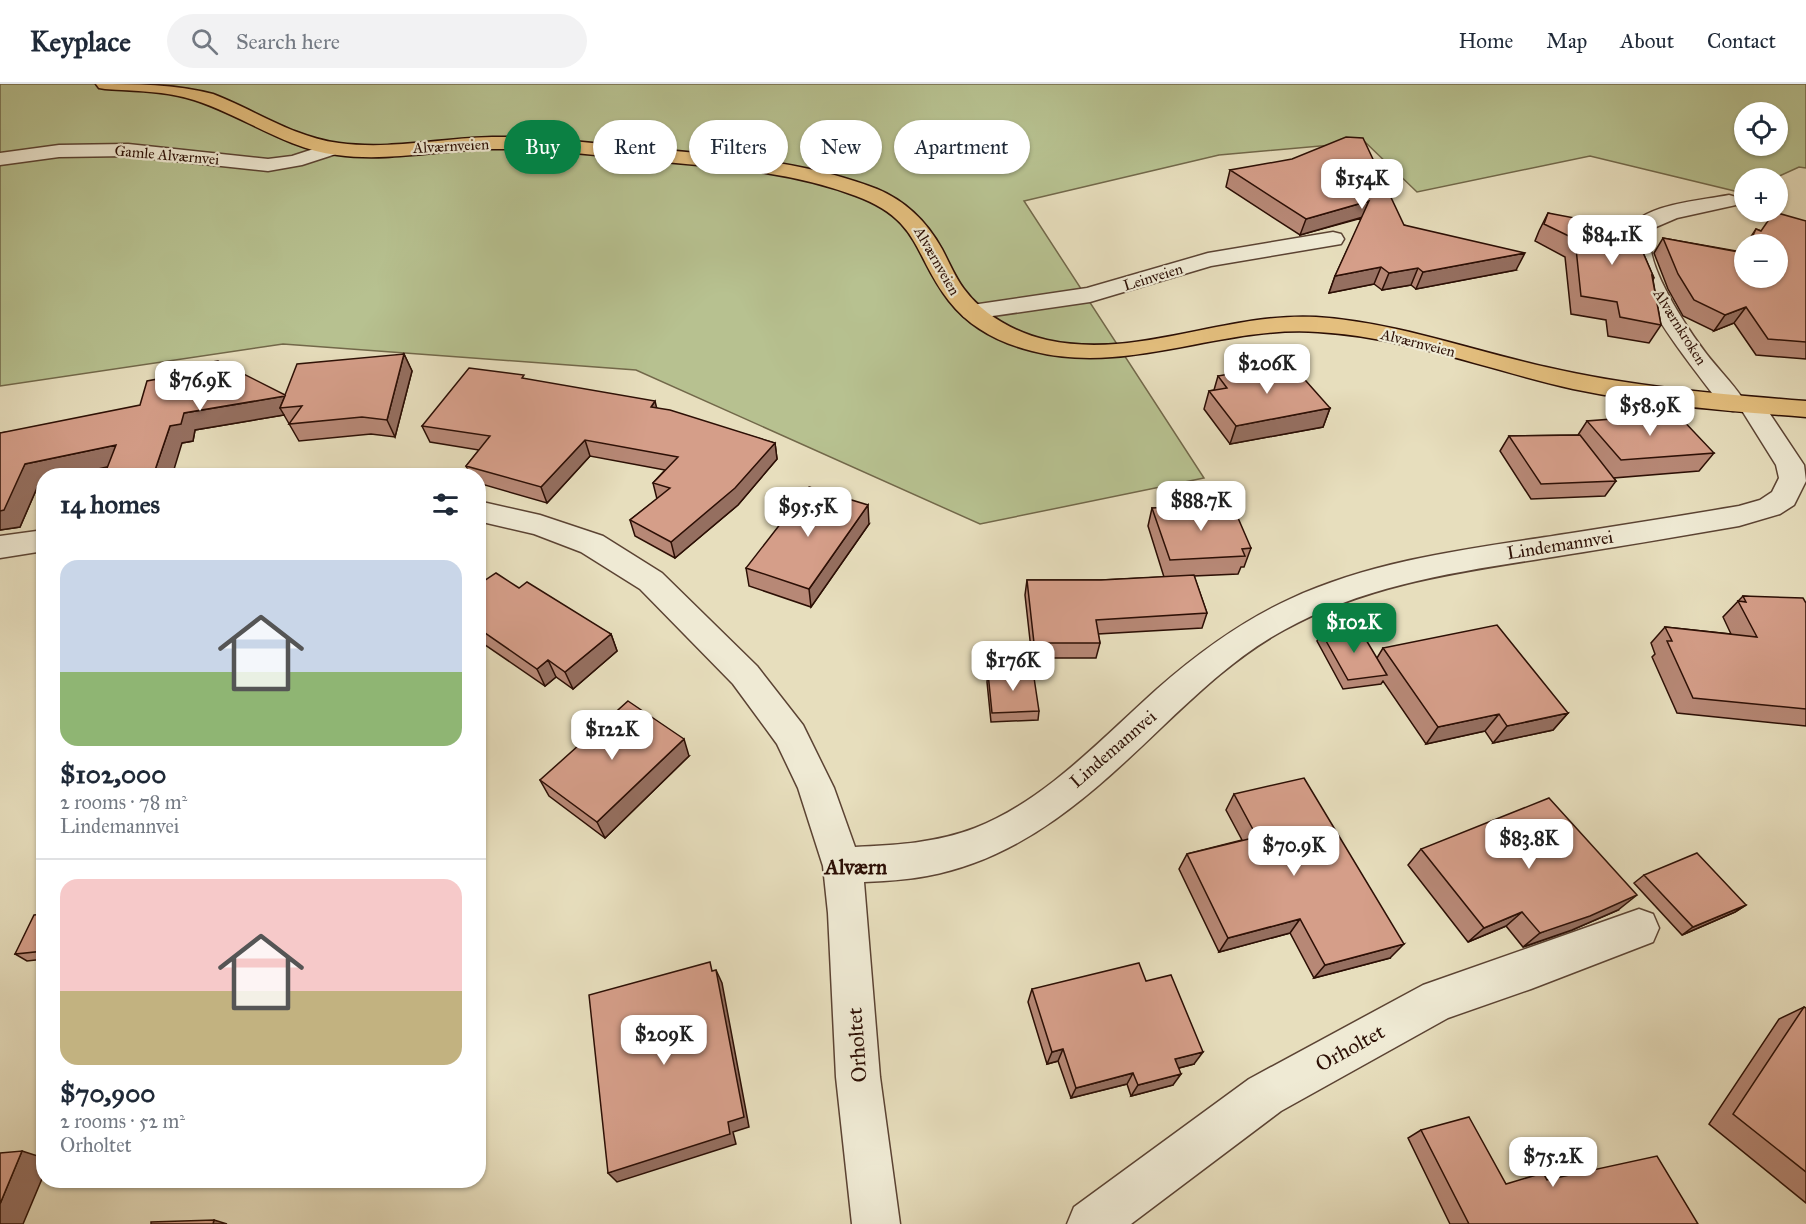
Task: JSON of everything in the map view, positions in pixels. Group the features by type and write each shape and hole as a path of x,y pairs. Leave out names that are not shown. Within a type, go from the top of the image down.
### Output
{"main road":[{"name":"Alværnveien","path":"105,84 197,95 282,136 332,149 384,150 491,143 559,146 745,165 832,181 882,199 915,223 929,243 949,285 972,312 1000,331 1052,349 1090,352 1136,350 1251,326 1327,325 1373,332 1586,384 1662,396 1806,409"}],"street":[{"name":"Gamle Alværnvei","path":"0,159 59,151 128,150 268,165 301,160 332,149"},
{"name":"Alværnkroken","path":"1729,201 1667,215 1651,221 1642,228 1638,240 1641,257 1660,301 1699,361 1742,404"},
{"name":"Leinveien","path":"972,312 1090,295 1208,260 1333,239"},
{"name":"Lindemannvei","path":"842,866 936,858 1001,834 1052,802 1203,669 1238,643 1271,622 1340,591 1391,574 1739,516 1770,507 1784,498 1793,478 1790,465 1742,404"},
{"path":"486,513 540,525 592,544 651,581 745,675 791,735 816,788 842,866"},
{"path":"0,547 36,541"},
{"name":"Orholtet","path":"842,866 848,913 858,1077 876,1224"},
{"name":"Orholtet","path":"1091,1224 1265,1095 1438,1000 1531,969 1639,928"}],"green space":[{"path":"0,84 1806,84 1806,168 1799,167 1788,172 1788,168 1734,168 1734,191 1590,156 1417,192 1365,142 1219,155 1024,201 1204,478 980,524 636,370 283,344 0,386"}],"building":[{"path":"1346,137 1363,138 1404,225 1525,253 1423,272 1418,268 1389,273 1381,267 1335,276 1369,201 1306,219 1230,170 1292,159"},
{"path":"1548,213 1638,230 1638,241 1654,278 1652,276 1661,325 1620,317 1617,302 1581,296 1575,239 1544,224"},
{"path":"1788,216 1806,221 1806,342 1768,339 1746,307 1725,315 1694,300 1678,274 1663,238 1734,251 1734,288 1788,288 1788,234 1754,234 1756,229 1761,231 1767,222 1788,222"},
{"path":"404,354 387,420 362,417 289,424 302,406 280,408 285,396 184,413 181,424 170,426 156,468 107,468 116,445 25,464 4,510 0,511 0,433 140,405 147,381 168,377 170,369 218,361 285,395 297,364"},
{"path":"1290,363 1330,408 1236,426 1209,391 1227,388 1218,376"},
{"path":"469,368 524,375 522,378 655,401 651,407 670,410 775,443 735,488 671,542 630,520 670,488 653,483 678,457 585,440 541,487 486,472 486,468 466,466 490,436 422,426"},
{"path":"1677,414 1714,453 1621,460 1587,421"},
{"path":"1580,435 1616,481 1541,484 1509,436"},
{"path":"809,487 868,505 809,589 746,568"},
{"path":"1232,504 1251,548 1242,549 1245,556 1170,560 1152,508"},
{"path":"496,573 519,588 527,582 611,634 565,672 548,660 537,669 486,634 486,580"},
{"path":"1194,575 1207,613 1096,620 1100,643 1034,643 1027,580 1101,580"},
{"path":"1743,596 1803,598 1806,603 1806,709 1693,698 1667,641 1672,641 1665,627 1757,637 1738,601 1746,602"},
{"path":"1497,625 1568,713 1507,726 1499,714 1438,727 1383,648"},
{"path":"1359,628 1387,675 1348,680 1321,632"},
{"path":"1033,671 1039,711 992,713 988,673"},
{"path":"628,701 684,739 597,822 540,780"},
{"path":"1304,778 1404,944 1325,965 1300,919 1228,938 1187,854 1257,837 1234,794"},
{"path":"1549,798 1637,895 1590,916 1540,933 1522,912 1484,928 1421,849"},
{"path":"1697,853 1746,905 1693,927 1644,875"},
{"path":"36,915 36,952 15,954"},
{"path":"710,962 712,971 716,970 744,1117 728,1122 730,1134 608,1173 589,995"},
{"path":"1139,963 1146,981 1171,975 1203,1052 1175,1059 1181,1074 1138,1085 1133,1073 1076,1088 1063,1049 1052,1052 1032,989"},
{"path":"1804,1007 1806,1008 1806,1172 1733,1114"},
{"path":"1469,1117 1506,1184 1543,1173 1547,1180 1657,1156 1698,1224 1469,1224 1421,1130"},
{"path":"22,1151 0,1204 0,1153"},
{"path":"214,1220 213,1224 151,1224 151,1222"}],"district":[{"name":"Alværn","path":"856,867"}]}
